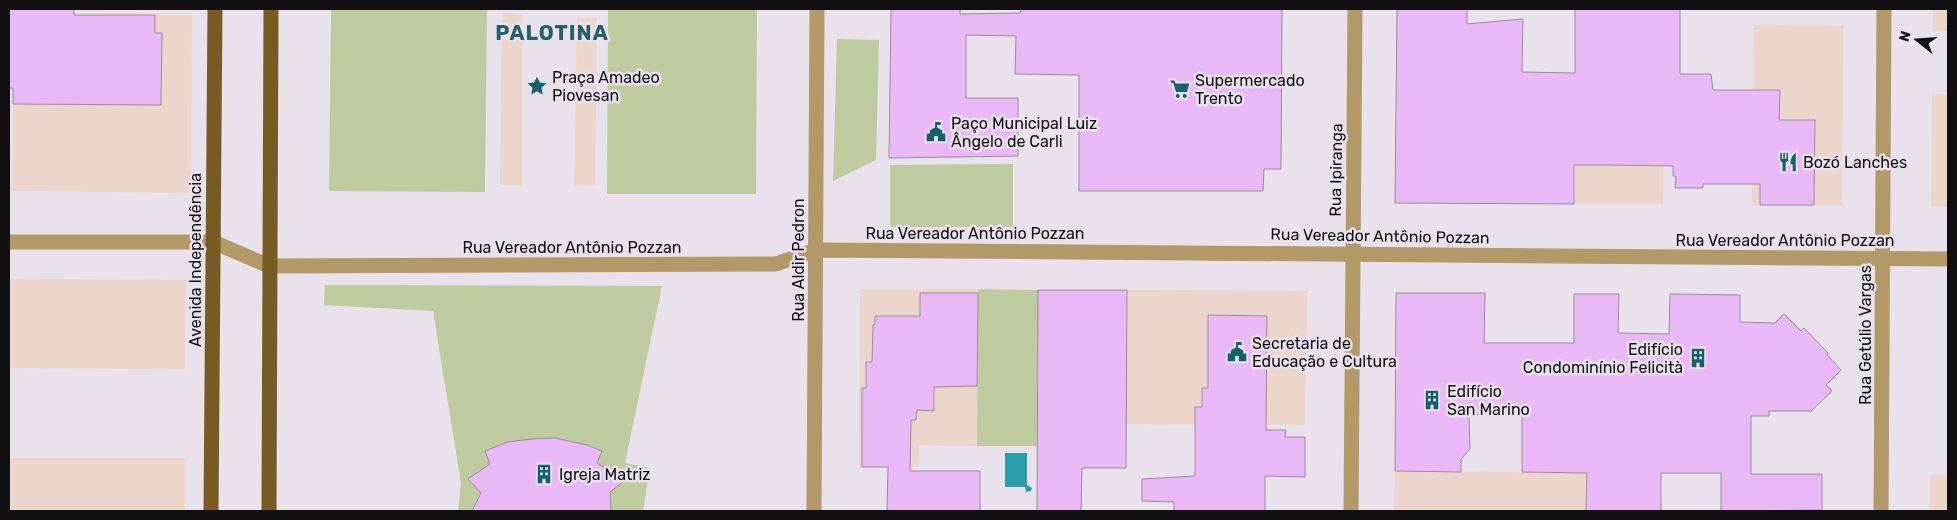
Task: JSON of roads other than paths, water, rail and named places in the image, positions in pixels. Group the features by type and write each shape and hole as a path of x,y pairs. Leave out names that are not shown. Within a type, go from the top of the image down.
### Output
{"main road":[{"name":"Avenida Independência","path":"211,511 215,9"},
{"path":"269,511 271,9"}],"street":[{"name":"Rua Aldir Pedron","path":"814,511 817,9"},
{"name":"Rua Ipiranga","path":"1351,511 1355,9"},
{"name":"Rua Getúlio Vargas","path":"1881,511 1884,9"},
{"name":"Rua Vereador Antônio Pozzan","path":"9,242 213,242 269,266 776,264 816,250 1948,258"}],"water":[{"path":"1005,453 1027,453 1027,485 1032,488 1031,491 1026,492 1025,487 1005,487"}],"place":[{"name":"Praça Amadeo Piovesan","path":"537,86"},
{"name":"Supermercado Trento","path":"1180,89"},
{"name":"Paço Municipal Luiz Ângelo de Carli","path":"936,132"},
{"name":"Bozó Lanches","path":"1788,162"},
{"name":"Secretaria de Educação e Cultura","path":"1237,352"},
{"name":"Edifício Condominínio Felicità","path":"1698,358"},
{"name":"Edifício San Marino","path":"1432,400"},
{"name":"Igreja Matriz","path":"544,474"}],"district":[{"name":"PALOTINA","path":"552,32"}]}
